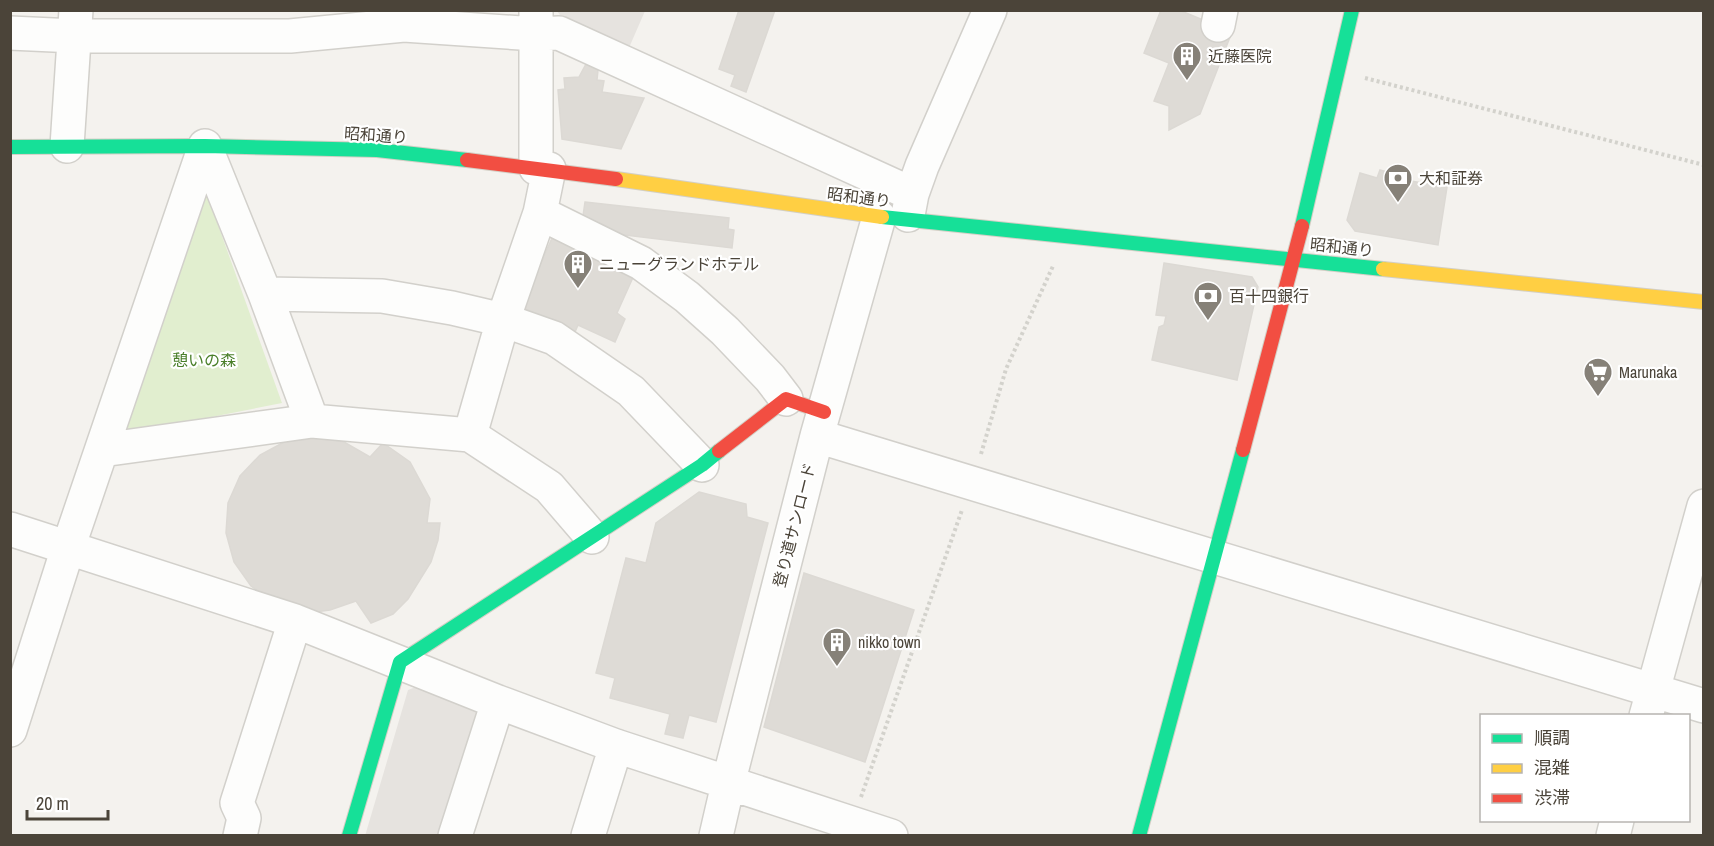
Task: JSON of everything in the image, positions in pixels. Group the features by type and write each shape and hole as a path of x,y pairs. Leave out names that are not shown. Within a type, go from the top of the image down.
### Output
{"street":[{"name":"登り道サンロード","path":"716,836 821,424 899,210 990,10"},
{"path":"1139,836 1294,258 1352,10"},
{"path":"10,33 75,23 290,36 404,25 536,22 899,210"},
{"path":"470,435 503,320 540,213 542,169 536,22"},
{"path":"67,146 75,23"},
{"path":"205,146 265,294 312,421"},
{"path":"10,730 18,680 68,548 205,146"},
{"name":"昭和通り","path":"10,147 205,146 376,150 899,210 1067,235 1704,302"},
{"path":"540,213 641,263 687,297 725,331 770,378 786,399 821,424 972,483 1215,558 1650,703 1704,706"},
{"path":"265,294 382,296 452,308 503,320 554,338 631,391 702,465"},
{"path":"349,836 400,662 702,465 786,399"},
{"path":"102,450 312,421 470,435 549,487 592,537"},
{"path":"1650,703 1704,506"},
{"path":"10,529 295,621 498,702 616,746 891,836"},
{"path":"240,836 244,818 237,803 295,621"},
{"path":"455,836 498,702"},
{"path":"588,836 616,746"}],"path":[{"path":"1338,71 1704,165"},
{"path":"852,823 972,483 1006,369 1067,235"}],"green space":[{"name":"憩いの森","path":"204,186 282,403 115,436"}],"shaded area":[{"path":"557,11 645,11 628,50 567,25"},
{"path":"421,685 485,710 444,835 365,836 408,690"}],"building":[{"path":"739,10 775,10 746,92 731,86 735,75 719,69"},
{"name":"近藤医院","path":"1161,10 1179,10 1232,32 1200,114 1169,130 1169,106 1154,101 1169,63 1144,53"},
{"path":"586,64 598,70 597,80 604,81 602,92 644,98 621,149 562,139 558,90 565,89 564,78 579,77"},
{"name":"大和証券","path":"1380,170 1399,175 1399,179 1447,187 1438,245 1355,231 1347,220 1360,173 1377,178"},
{"path":"585,202 729,218 728,229 734,230 732,248 617,234 583,216"},
{"name":"ニューグランドホテル","path":"553,236 635,273 617,313 625,319 615,342 578,325 575,332 521,307"},
{"name":"百十四銀行","path":"1164,263 1252,277 1258,287 1237,380 1152,360 1159,327 1164,325 1166,316 1156,315"},
{"path":"315,436 344,442 370,457 383,443 410,462 430,499 427,523 440,523 438,540 431,562 408,599 393,614 371,623 356,601 330,610 315,612 274,602 251,586 234,562 226,533 228,503 240,476 260,455 286,441"},
{"path":"699,492 746,504 747,517 768,523 716,722 689,715 683,738 665,734 670,714 610,698 615,678 596,673 626,558 646,563 656,523"},
{"name":"nikko town","path":"804,573 914,610 865,762 764,727"}],"traffic: fast":[{"path":"1302,226 1352,10"},
{"path":"10,147 205,146 377,150 467,160"},
{"path":"882,217 1383,269"},
{"path":"1139,836 1243,450"},
{"path":"349,836 400,662 702,465 719,451"}],"traffic: slow":[{"path":"616,179 882,217"},
{"path":"1383,269 1704,302"}],"traffic: jam":[{"path":"467,160 616,179"},
{"path":"1243,450 1302,226"},
{"path":"719,451 786,399 824,412"}],"place":[{"name":"近藤医院","path":"1187,82"},
{"name":"大和証券","path":"1398,204"},
{"name":"ニューグランドホテル","path":"578,290"},
{"name":"百十四銀行","path":"1208,322"},
{"name":"Marunaka","path":"1598,398"},
{"name":"nikko town","path":"837,668"}]}
